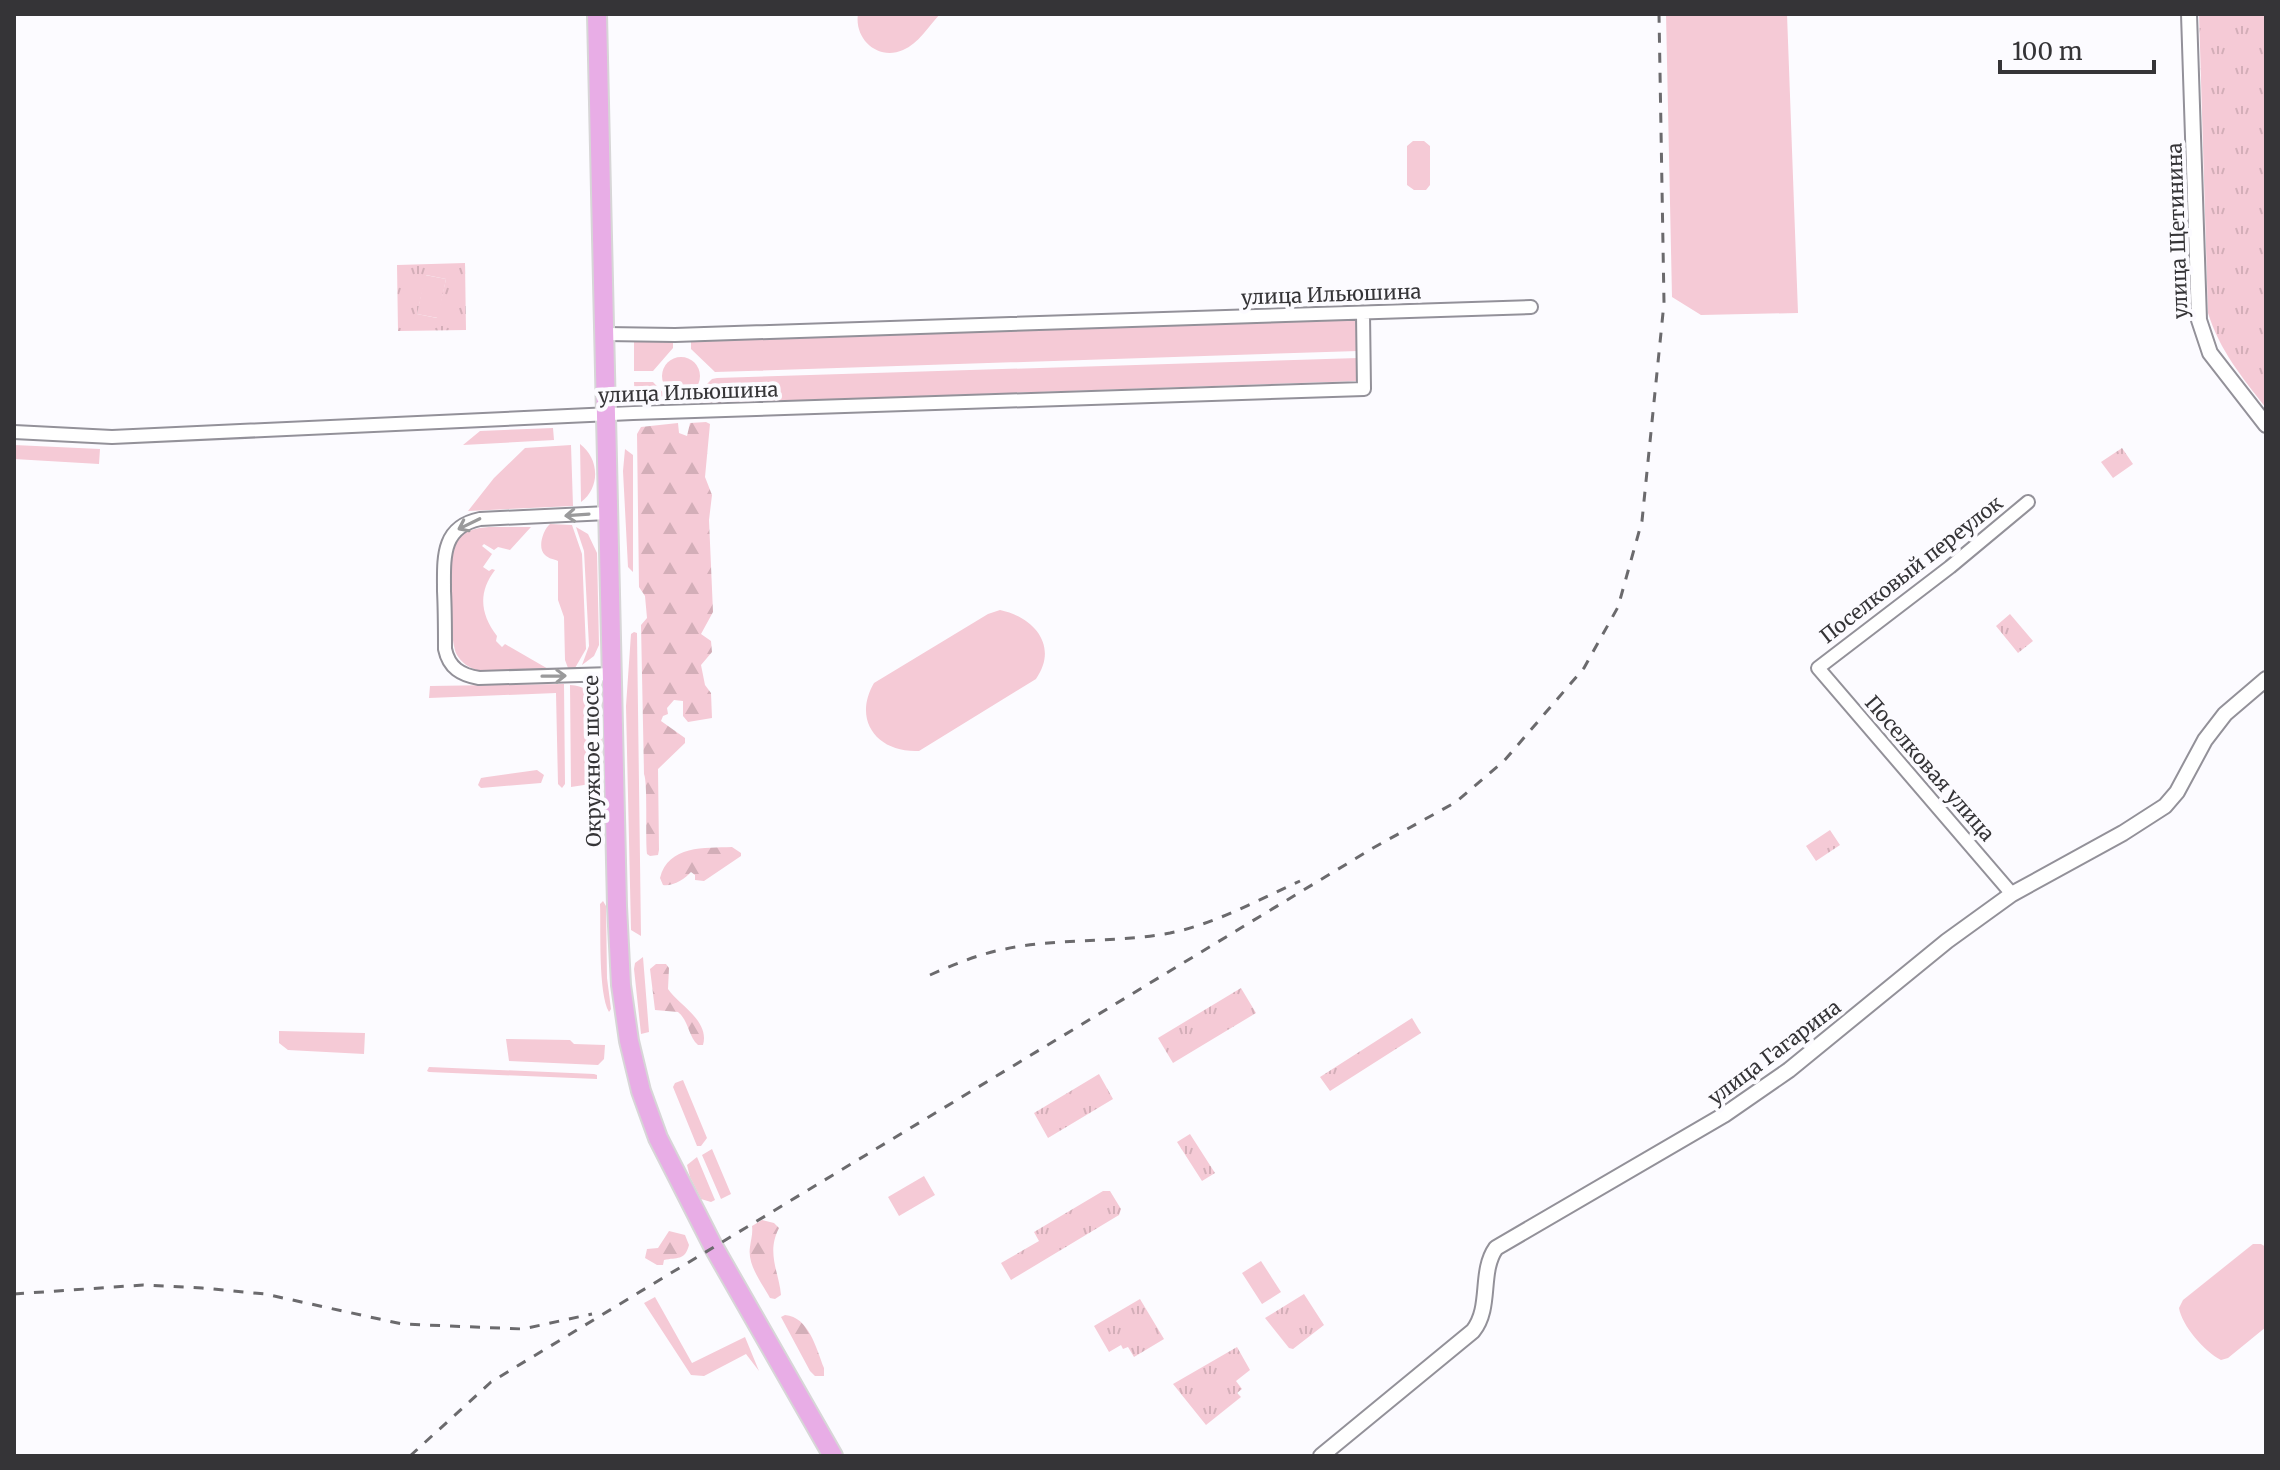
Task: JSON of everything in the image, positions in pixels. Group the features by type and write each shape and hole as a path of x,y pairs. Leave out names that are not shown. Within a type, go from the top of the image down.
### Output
{"main road":[{"name":"Окружное шоссе","path":"597,14 621,985 629,1041 641,1091 675,1177 833,1456"}],"street":[{"name":"улица Щетинина","path":"2189,14 2199,320 2210,353 2266,425"},
{"name":"улица Ильюшина","path":"605,334 675,335 1531,307"},
{"name":"улица Ильюшина","path":"14,432 112,437 607,414 1364,389 1363,314"},
{"name":"Поселковый переулок","path":"1818,668 1950,567 2028,502"},
{"path":"608,513 480,519 462,525 450,539 444,557 445,649 456,669 479,678 612,674"},
{"name":"Поселковая улица","path":"1818,668 2012,894"},
{"name":"улица Гагарина","path":"1321,1456 1473,1331 1482,1318 1489,1260 1496,1248 1724,1115 1789,1070 1947,941 2012,894 2123,833 2165,806 2177,792 2205,740 2225,714 2266,679"}],"green space":[{"path":"858,14 940,14 914,44 894,53 885,53 870,46 864,39"},
{"path":"1666,14 1787,14 1798,313 1701,315 1672,297"},
{"path":"2199,14 2266,14 2266,408 2225,352 2208,313"},
{"path":"1413,141 1424,141 1430,146 1430,185 1426,190 1414,190 1407,185 1407,146"},
{"path":"465,263 466,330 398,331 397,265","holes":["426,275 446,279 437,318 417,314"]},
{"path":"425,275 446,279 438,318 417,314"},
{"path":"1357,320 1358,351 715,372 691,349 691,341"},
{"path":"634,340 673,341 673,348 653,371 634,371"},
{"path":"681,357 694,363 700,376 694,389 681,395 668,389 662,376 668,363"},
{"path":"1358,358 1358,381 689,402 712,379 717,378"},
{"path":"634,382 653,382 669,399 669,403 635,404"},
{"path":"678,423 679,433 687,436 690,423 710,424 705,477 712,495 709,520 713,612 701,634 711,641 712,652 701,665 705,685 711,693 712,718 688,722 683,716 683,701 674,700 667,708 668,714 663,716 661,721 685,738 685,743 658,769 659,850 658,855 650,856 646,846 641,625 647,618 645,596 639,587 637,434 641,427"},
{"path":"553,428 554,440 463,445 480,431"},
{"path":"580,444 591,457 595,473 592,489 581,502"},
{"path":"14,445 100,449 99,464 14,459"},
{"path":"571,445 573,506 468,511 494,478 525,448"},
{"path":"2122,448 2133,464 2113,478 2101,462"},
{"path":"625,449 633,455 633,572 628,567 623,471"},
{"path":"550,524 572,525 582,554 586,649 575,668 568,668 565,660 564,617 558,600 558,561 547,556 541,548 543,535"},
{"path":"489,527 531,527 510,550 482,546 492,554 483,567 489,571 495,570 486,586 484,611 497,636 496,641 502,647 505,644 550,670 477,670 457,655 451,617 452,550 455,542 466,532"},
{"path":"576,527 588,534 597,553 599,645 594,656 582,665 589,646 584,551"},
{"path":"1000,610 1023,619 1039,635 1045,655 1036,679 919,751 892,747 881,740 868,722 866,710 874,683 988,614"},
{"path":"2010,614 2033,641 2018,653 1996,626"},
{"path":"637,633 641,936 631,930 626,706 631,634"},
{"path":"564,684 565,784 562,788 558,784 556,693 429,698 430,686"},
{"path":"570,685 583,688 592,696 598,707 602,735 601,777 597,783 571,787"},
{"path":"537,770 544,775 541,783 481,788 478,785 481,778"},
{"path":"1830,830 1840,845 1816,861 1806,846"},
{"path":"732,847 741,856 704,881 695,880 691,872 678,882 663,885 660,878 664,867 679,854 689,850"},
{"path":"603,901 606,906 609,1012 602,976 600,904"},
{"path":"643,957 649,1032 641,1034 634,969 635,963"},
{"path":"656,964 666,964 669,968 668,989 698,1021 704,1036 703,1045 698,1045 678,1012 655,1010 650,969"},
{"path":"1241,988 1256,1013 1173,1063 1158,1038"},
{"path":"1412,1018 1421,1033 1330,1091 1320,1077"},
{"path":"279,1031 365,1033 364,1054 288,1050 279,1043"},
{"path":"506,1039 570,1040 574,1044 605,1045 604,1059 598,1065 509,1061"},
{"path":"429,1067 594,1074 597,1079 429,1072"},
{"path":"1099,1074 1113,1099 1048,1138 1034,1113"},
{"path":"683,1080 707,1138 701,1146 697,1146 673,1087"},
{"path":"1190,1134 1215,1173 1202,1181 1177,1142"},
{"path":"712,1149 731,1194 721,1199 702,1155"},
{"path":"697,1157 715,1200 711,1202 701,1199 690,1177 687,1165"},
{"path":"924,1176 935,1195 899,1216 888,1197"},
{"path":"1103,1191 1110,1191 1121,1209 1119,1215 1011,1280 1001,1263 1039,1241 1034,1232"},
{"path":"762,1220 779,1228 773,1254 781,1295 775,1299 770,1298 756,1274 750,1254 752,1226"},
{"path":"669,1231 685,1235 689,1245 685,1254 664,1260 663,1265 645,1258 647,1249 658,1248"},
{"path":"2253,1244 2266,1247 2266,1327 2228,1358 2221,1360 2195,1338 2179,1308 2183,1300"},
{"path":"1261,1261 1281,1292 1262,1304 1242,1273"},
{"path":"1304,1294 1324,1325 1293,1349 1265,1318"},
{"path":"655,1297 692,1363 745,1337 759,1371 746,1354 704,1376 691,1375 644,1303"},
{"path":"1140,1299 1164,1339 1134,1357 1128,1347 1123,1349 1121,1345 1109,1352 1094,1326"},
{"path":"785,1315 806,1327 824,1368 824,1376 815,1376 810,1371 781,1317"},
{"path":"1237,1347 1250,1370 1236,1381 1242,1389 1237,1393 1241,1397 1206,1425 1173,1384"}],"railway":[{"path":"410,1456 491,1382 1373,848 1456,802 1504,761 1584,668 1618,607 1642,521 1664,303 1659,14"},
{"path":"930,975 1005,949 1149,936 1187,929 1236,911 1300,881"},
{"path":"14,1294 143,1285 202,1288 265,1294 402,1324 523,1329 592,1314"}]}
